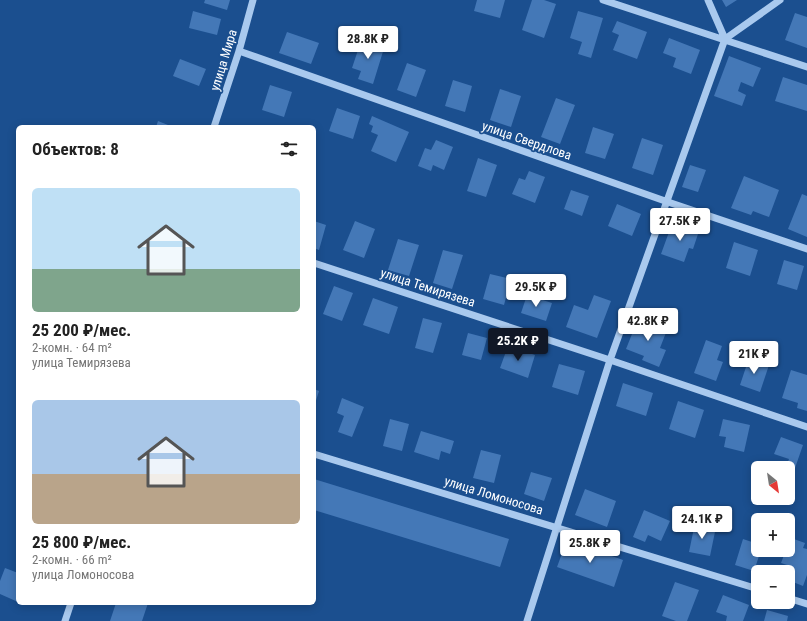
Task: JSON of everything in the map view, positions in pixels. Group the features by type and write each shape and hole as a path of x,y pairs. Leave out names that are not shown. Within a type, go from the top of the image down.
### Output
{"street":[{"name":"улица Мира","path":"215,125 239,51 253,0"},
{"path":"603,0 807,67"},
{"path":"708,0 725,39"},
{"path":"527,621 610,360 668,202 725,39 780,0"},
{"name":"улица Свердлова","path":"239,51 668,202 807,249"},
{"name":"улица Темирязева","path":"316,264 610,360 807,428"},
{"name":"улица Ломоносова","path":"316,455 751,587"},
{"path":"795,600 807,604"},
{"path":"65,621 70,605"}],"building":[{"path":"205,0 230,0 227,10 204,3"},
{"path":"477,0 505,0 500,18 474,11"},
{"path":"532,0 544,0 556,4 544,38 522,30"},
{"path":"722,0 737,0 726,7"},
{"path":"193,11 221,19 217,35 189,28"},
{"path":"578,11 603,18 591,58 578,54 582,42 570,38"},
{"path":"795,13 807,17 807,48 785,40"},
{"path":"617,21 647,32 637,59 613,50 619,35 612,32"},
{"path":"287,32 319,43 311,64 279,53"},
{"path":"362,38 385,45 373,84 358,79 361,71 352,68"},
{"path":"669,38 700,50 691,74 673,67 676,58 663,53"},
{"path":"729,56 761,68 753,87 741,82 738,91 746,95 742,106 714,96"},
{"path":"180,59 206,69 199,86 173,76"},
{"path":"407,63 426,70 416,97 397,90"},
{"path":"783,77 807,85 807,111 775,101"},
{"path":"453,80 472,86 465,112 445,106"},
{"path":"270,85 292,92 284,117 262,110"},
{"path":"500,89 521,96 511,127 490,120"},
{"path":"556,98 575,105 560,144 541,137"},
{"path":"337,108 360,116 353,139 329,131"},
{"path":"372,116 409,132 396,162 371,151 378,135 371,132 373,126 369,124"},
{"path":"158,121 168,125 157,125"},
{"path":"593,127 614,134 605,159 585,153"},
{"path":"642,138 663,145 653,175 632,168"},
{"path":"436,140 453,147 444,170 433,165 431,171 418,166 425,148 431,150"},
{"path":"478,158 497,165 486,197 467,191"},
{"path":"690,165 706,170 698,192 682,187"},
{"path":"529,171 545,177 535,203 512,194 519,178 525,180"},
{"path":"744,176 779,190 769,217 753,211 751,215 731,208"},
{"path":"571,190 589,196 582,216 564,209"},
{"path":"802,194 807,196 807,237 788,229"},
{"path":"617,204 641,214 632,236 608,226"},
{"path":"355,221 375,229 364,258 343,250"},
{"path":"673,221 699,231 693,249 689,248 684,262 661,254"},
{"path":"316,222 326,225 319,250 316,249"},
{"path":"398,239 419,245 409,276 388,270"},
{"path":"734,242 758,250 750,276 726,268"},
{"path":"443,250 463,255 452,289 433,283"},
{"path":"784,260 804,266 797,290 777,284"},
{"path":"490,274 511,279 504,305 483,299"},
{"path":"334,286 353,293 342,321 323,314"},
{"path":"527,295 552,303 546,321 521,313"},
{"path":"594,295 611,301 597,338 566,327 574,305 588,310"},
{"path":"373,298 398,307 389,334 363,325"},
{"path":"423,318 442,323 433,353 415,348"},
{"path":"638,319 667,330 660,348 666,350 659,367 642,360 644,356 626,349"},
{"path":"468,333 487,338 481,360 462,355"},
{"path":"706,340 722,346 717,360 723,362 716,381 694,373"},
{"path":"508,346 535,355 528,378 500,368"},
{"path":"749,358 769,365 760,392 740,385"},
{"path":"559,364 585,371 578,395 552,387"},
{"path":"791,370 807,375 807,411 797,408 798,403 782,398"},
{"path":"623,383 653,393 646,416 616,406"},
{"path":"316,390 319,391 316,401"},
{"path":"342,398 364,407 352,437 338,432 344,416 337,413"},
{"path":"678,401 704,410 695,438 669,429"},
{"path":"390,419 409,424 402,451 383,446"},
{"path":"723,419 750,425 744,452 724,447 726,437 719,436"},
{"path":"421,431 454,441 450,454 441,451 439,460 414,452"},
{"path":"781,437 803,445 795,468 795,461 788,461 789,459 774,454"},
{"path":"481,450 501,455 494,483 473,478"},
{"path":"531,472 552,478 544,501 524,494"},
{"path":"316,480 509,539 500,567 316,511"},
{"path":"585,489 616,501 607,527 575,515"},
{"path":"644,510 670,521 661,541 648,535 645,542 633,537"},
{"path":"695,523 716,527 710,556 689,552"},
{"path":"743,539 751,542 751,557 759,557 756,565 751,565 751,570 735,565"},
{"path":"795,539 805,543 803,548 807,549 807,575 803,586 795,583 795,565 781,563 783,557 795,557"},
{"path":"567,540 623,560 614,587 557,567"},
{"path":"5,568 16,572 16,601 0,594 0,581"},
{"path":"675,582 699,590 687,621 676,621 662,616"},
{"path":"723,595 749,605 743,621 726,621 727,616 716,612"},
{"path":"115,605 147,605 142,621 110,621"},
{"path":"767,610 788,616 787,621 764,621"}]}
